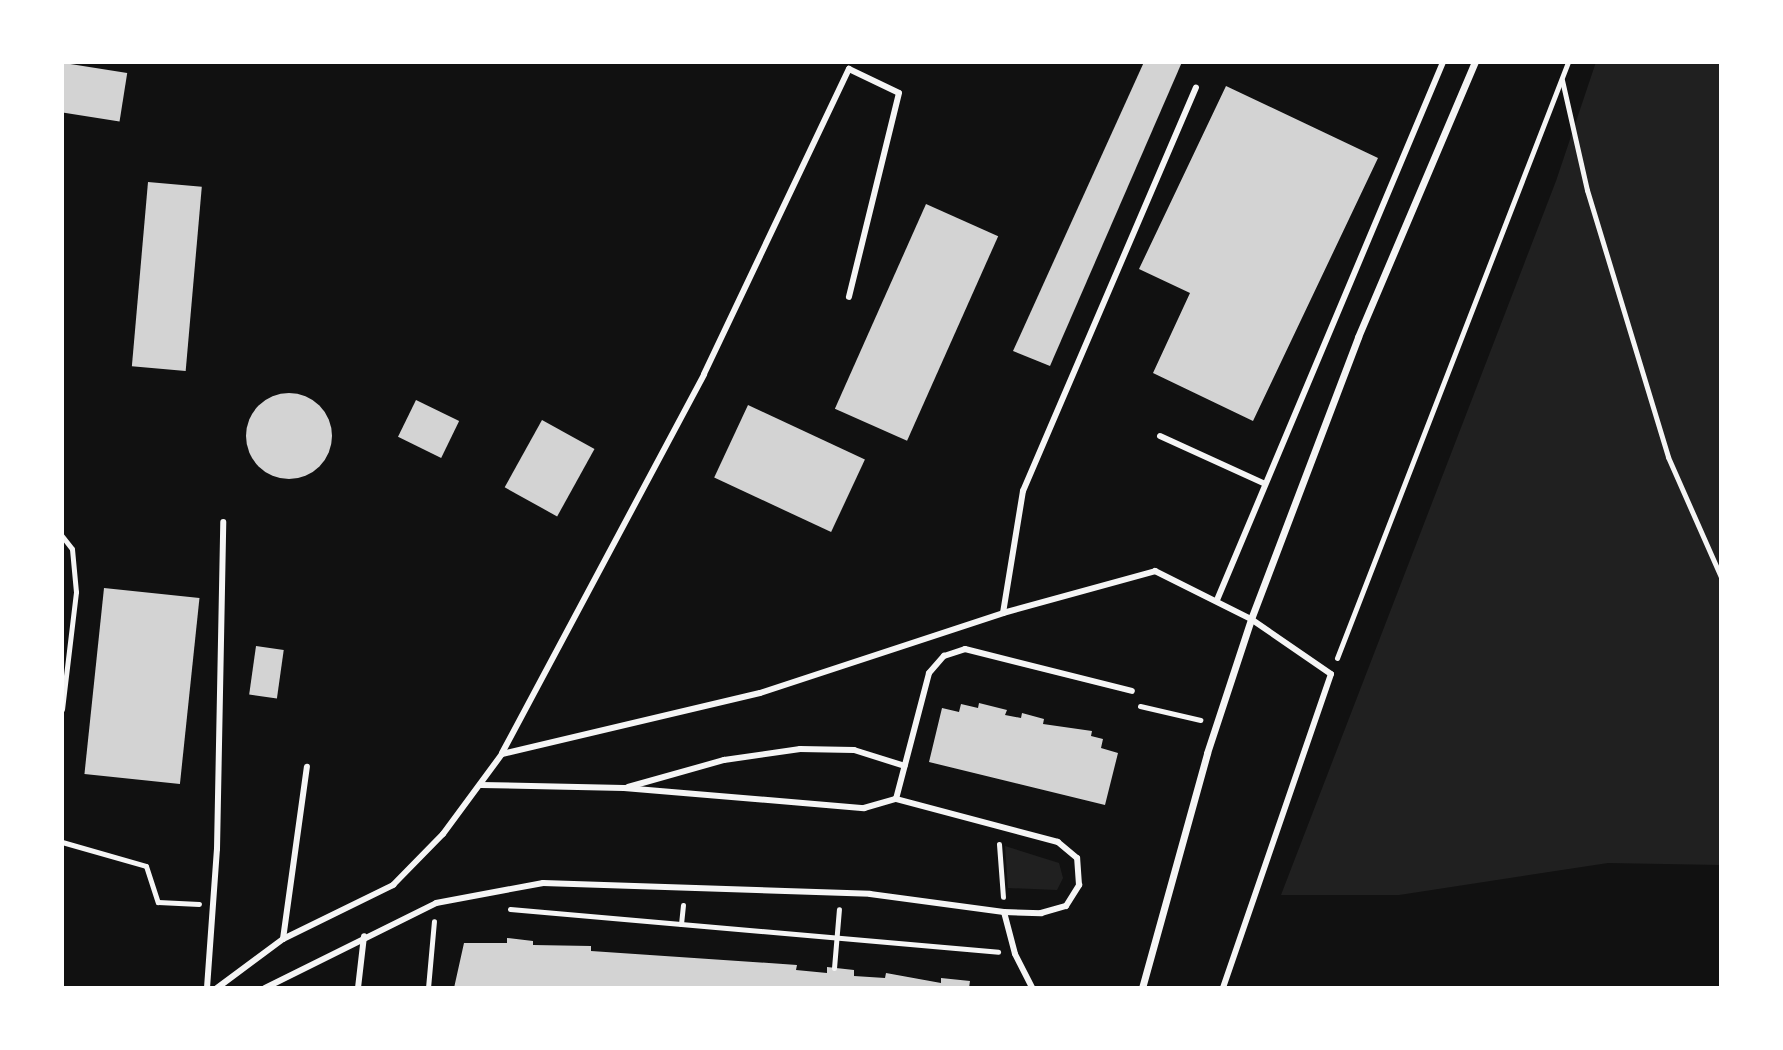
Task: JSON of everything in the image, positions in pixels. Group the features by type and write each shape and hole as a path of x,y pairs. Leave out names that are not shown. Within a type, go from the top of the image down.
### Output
{"street":[{"path":"1142,988 1217,724 1251,619 1358,337 1475,62"}],"lane":[{"path":"1217,600 1263,483 1443,62"},
{"path":"217,988 283,939 393,885 481,785 502,754 704,374 849,69 899,93 849,297"},
{"path":"1003,613 1023,491 1196,88"},
{"path":"1160,436 1263,483"},
{"path":"207,988 213,905 223,522"},
{"path":"502,754 760,693 1003,613 1155,571 1251,619 1331,674 1223,988"},
{"path":"896,799 929,673 944,656 965,649 1132,691"},
{"path":"624,788 724,760 800,749 854,750 905,766"},
{"path":"283,939 307,767"},
{"path":"265,988 364,936 436,903 543,883 841,892 1004,912 1041,913 1066,906 1079,885 1077,858 1058,842 896,799 864,808 624,788 481,785"},
{"path":"1004,912 1015,954 1032,988"},
{"path":"358,988 364,936"}],"path":[{"path":"1331,674 1568,62"},
{"path":"1561,79 1587,190 1668,457 1721,577"},
{"path":"62,536 72,549 76,592 62,709"},
{"path":"1132,691 1138,706 1217,724"},
{"path":"998,827 1004,912"},
{"path":"62,842 146,866 158,902 213,905"},
{"path":"834,968 841,892"},
{"path":"428,988 436,903"},
{"path":"504,910 1015,954"},
{"path":"434,922 445,919"}],"shaded area":[{"path":"1596,62 1721,62 1721,865 1608,863 1399,895 1281,895 1556,181"},
{"path":"1005,846 1059,863 1063,878 1057,890 1008,888"}],"building":[{"path":"1144,62 1182,62 1050,366 1013,351"},
{"path":"64,63 127,73 120,121 62,112"},
{"path":"1226,86 1378,158 1253,421 1153,373 1190,293 1139,269"},
{"path":"148,182 202,187 186,371 132,366"},
{"path":"926,204 998,236 907,441 835,409"},
{"path":"289,393 313,400 325,412 332,436 325,460 313,472 289,479 265,472 253,460 246,436 253,412 265,400"},
{"path":"416,400 459,421 441,458 398,437"},
{"path":"748,405 865,460 831,532 714,478"},
{"path":"542,420 594,449 557,516 505,487"},
{"path":"104,588 199,598 180,784 84,774"},
{"path":"256,646 284,650 277,698 249,695"},
{"path":"979,703 1007,710 1005,715 1021,718 1022,713 1044,719 1043,724 1092,731 1091,736 1103,739 1101,748 1118,753 1105,805 929,762 942,708 959,712 961,704 978,708"},
{"path":"507,938 533,941 533,945 591,946 591,951 797,965 796,970 827,973 827,967 854,970 854,976 885,978 886,973 941,983 941,978 970,981 969,988 454,988 464,943 507,943"}]}
